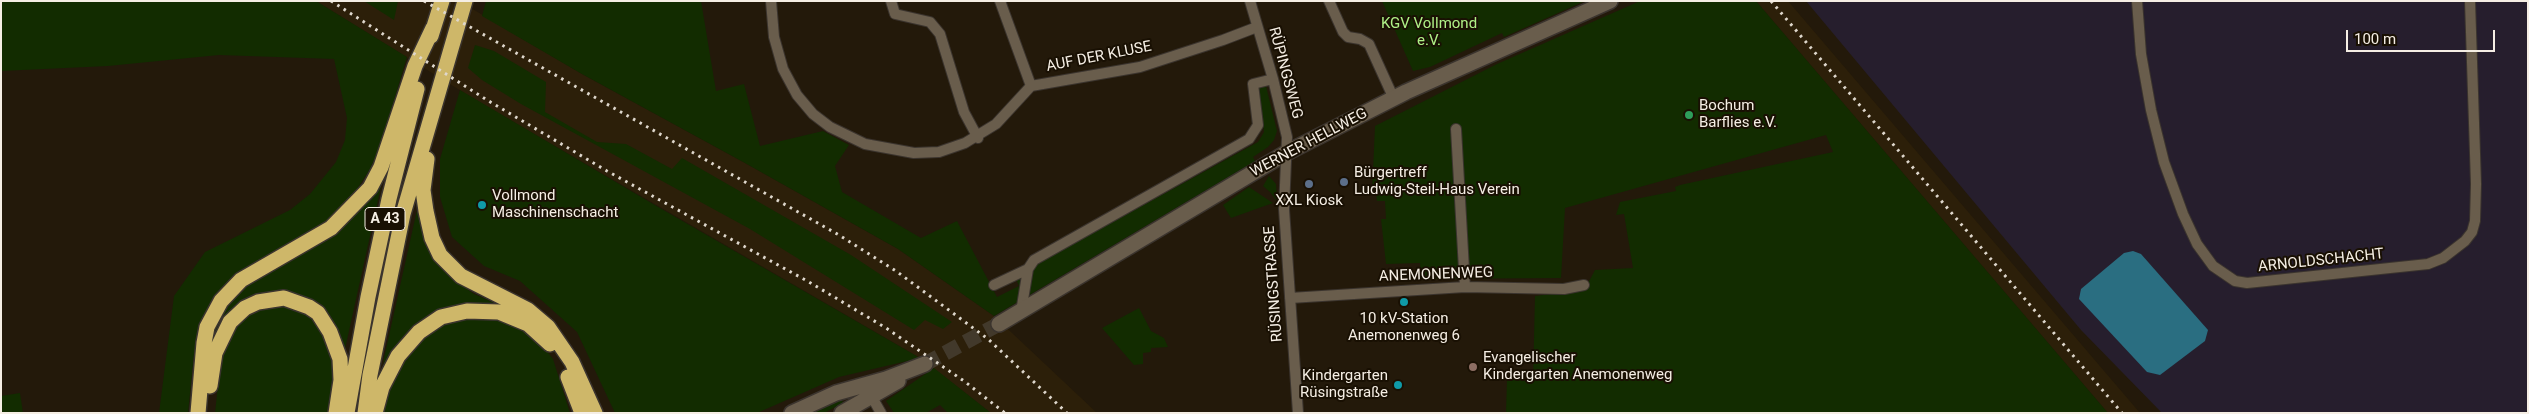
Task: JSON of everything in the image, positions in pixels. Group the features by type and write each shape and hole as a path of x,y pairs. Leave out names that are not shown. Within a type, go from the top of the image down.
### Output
{"highway":[{"name":"A 43","path":"347,413 387,208 433,28 442,1"},
{"name":"A 43","path":"364,413 370,375 402,223 430,118 465,1"},
{"path":"198,413 204,343 208,327 221,301 241,280 330,228 370,188 381,167 414,66 433,28"},
{"path":"430,118 432,134 423,190 428,223 440,255 461,276 528,310 548,327 572,362 595,413"},
{"path":"208,413 215,353 230,322 245,308 258,302 284,298 313,310 330,332 340,359 341,380 336,413"},
{"path":"374,413 386,377 398,356 411,339 441,317 456,312 478,310 510,315 528,324 544,337 558,357 582,413"}],"main road":[{"name":"WERNER HELLWEG","path":"1000,324 1286,153 1394,99 1610,1"},
{"path":"792,413 836,393 868,390"},
{"path":"842,413 868,390"}],"street":[{"path":"771,1 774,37 783,69 797,95 813,114 830,127 865,144 914,153 939,152 978,138 1007,114 1031,86"},
{"path":"891,1 895,14 930,22 940,34 964,112 978,138"},
{"name":"AUF DER KLUSE","path":"1000,1 1031,86 1140,67 1215,43 1257,27"},
{"name":"RÜPINGSWEG","path":"1250,1 1273,79 1287,137 1286,153"},
{"path":"1329,1 1343,32 1348,37 1369,44 1394,99"},
{"name":"ARNOLDSCHACHT","path":"2137,1 2141,54 2151,110 2164,162 2182,214 2197,244 2213,266 2235,281 2247,283 2428,264 2443,258 2465,241 2472,232 2475,221 2476,184 2470,1"},
{"name":"WERNER HELLWEG","path":"994,285 1028,269 1034,260 1249,139 1258,125 1253,84 1273,79"},
{"path":"1456,129 1465,287"},
{"name":"RÜSINGSTRASSE","path":"1286,153 1284,209 1298,413"},
{"path":"1021,312 1028,269"},
{"name":"ANEMONENWEG","path":"1290,298 1465,287 1564,289 1584,285"},
{"path":"868,390 881,413"}],"shaded area":[{"path":"316,1 459,1 582,74 898,249 994,316 1097,413 991,413 920,358 474,99"},
{"path":"1756,1 1788,1 2140,413 2108,413"},
{"path":"1806,1 2528,1 2528,409 2525,413 2162,413 2081,330"}],"green space":[{"path":"1,1 316,1 407,57 380,147 370,169 352,197 329,222 208,314 194,354 188,413 159,413 174,296 205,252 290,210 310,194 336,162 345,140 347,118 334,59 219,55 108,66 1,71"},
{"path":"364,1 398,1 394,20"},
{"path":"486,1 701,1 716,91 744,84 760,146 823,131 849,145 835,166 842,192 921,238 957,221 997,297 1019,286 1016,279 1033,266 1258,142 1264,132 1258,89 1266,86 1277,131 1274,140 1268,147 1253,157 1255,161 994,316 898,249 582,74 482,16"},
{"name":"KGV Vollmond e.V.","path":"1382,1 1585,1 1504,37 1502,33 1430,67 1413,71"},
{"path":"1640,1 1756,1 2108,413 1506,413 1507,379 1533,381 1535,296 1559,293 1587,285 1595,270 1633,268 1624,214 1616,215 1620,202 1676,191 1675,187 1680,185 1833,152 1826,135 1565,208 1561,278 1421,279 1420,263 1386,264 1381,219 1386,219 1385,201 1377,201 1376,194 1372,194 1375,126 1497,64"},
{"path":"475,45 494,51 546,82 545,112 597,142 626,144 672,169 682,158 851,255 952,322 943,329 925,320 914,330 750,229 521,104 482,80 468,68"},
{"path":"460,90 920,358 839,377 757,413 615,413 577,332 520,281 484,266 452,237 440,197 440,159"},
{"path":"384,173 345,349 339,331 325,313 289,292 265,293 246,300 232,310 219,327 212,343 218,318 225,303 243,285 287,260"},
{"path":"1269,176 1276,184 1277,201 1263,186"},
{"path":"1249,187 1273,203 1231,218 1223,205"},
{"path":"419,201 437,262 449,276 474,294 509,309 439,312 383,374 384,358"},
{"path":"284,304 307,312 322,326 334,361 329,413 215,413 221,356 228,334 247,312"},
{"path":"1139,308 1151,331 1164,338 1168,347 1151,348 1151,352 1143,353 1143,364 1134,365 1102,328"},
{"path":"494,317 530,333 540,342 553,359 570,413 383,413 393,379 404,358 421,338 437,326 457,319"},
{"path":"934,368 991,413 948,413 940,405 926,413 894,413 886,401"},
{"path":"20,393 23,413 1,413 1,396"},
{"path":"841,397 843,403 824,413 817,413 815,410"}],"water":[{"path":"2133,251 2141,254 2208,330 2205,341 2160,375 2147,372 2079,299 2081,289 2124,253"}],"tunnel":[{"path":"925,364 999,324"}],"railway":[{"path":"331,1 487,100 607,171 809,282 886,328 964,381 1005,413"},
{"path":"424,1 839,235 896,271 988,339 1067,413"},
{"path":"1771,1 2122,413"}],"place":[{"name":"Bochum Barflies e.V.","path":"1689,115"},
{"name":"Bürgertreff Ludwig-Steil-Haus Verein","path":"1344,182"},
{"name":"XXL Kiosk","path":"1309,184"},
{"name":"Vollmond Maschinenschacht","path":"482,205"},
{"name":"10 kV-Station Anemonenweg 6","path":"1404,302"},
{"name":"Evangelischer Kindergarten Anemonenweg","path":"1473,367"},
{"name":"Kindergarten Rüsingstraße","path":"1398,385"}]}
